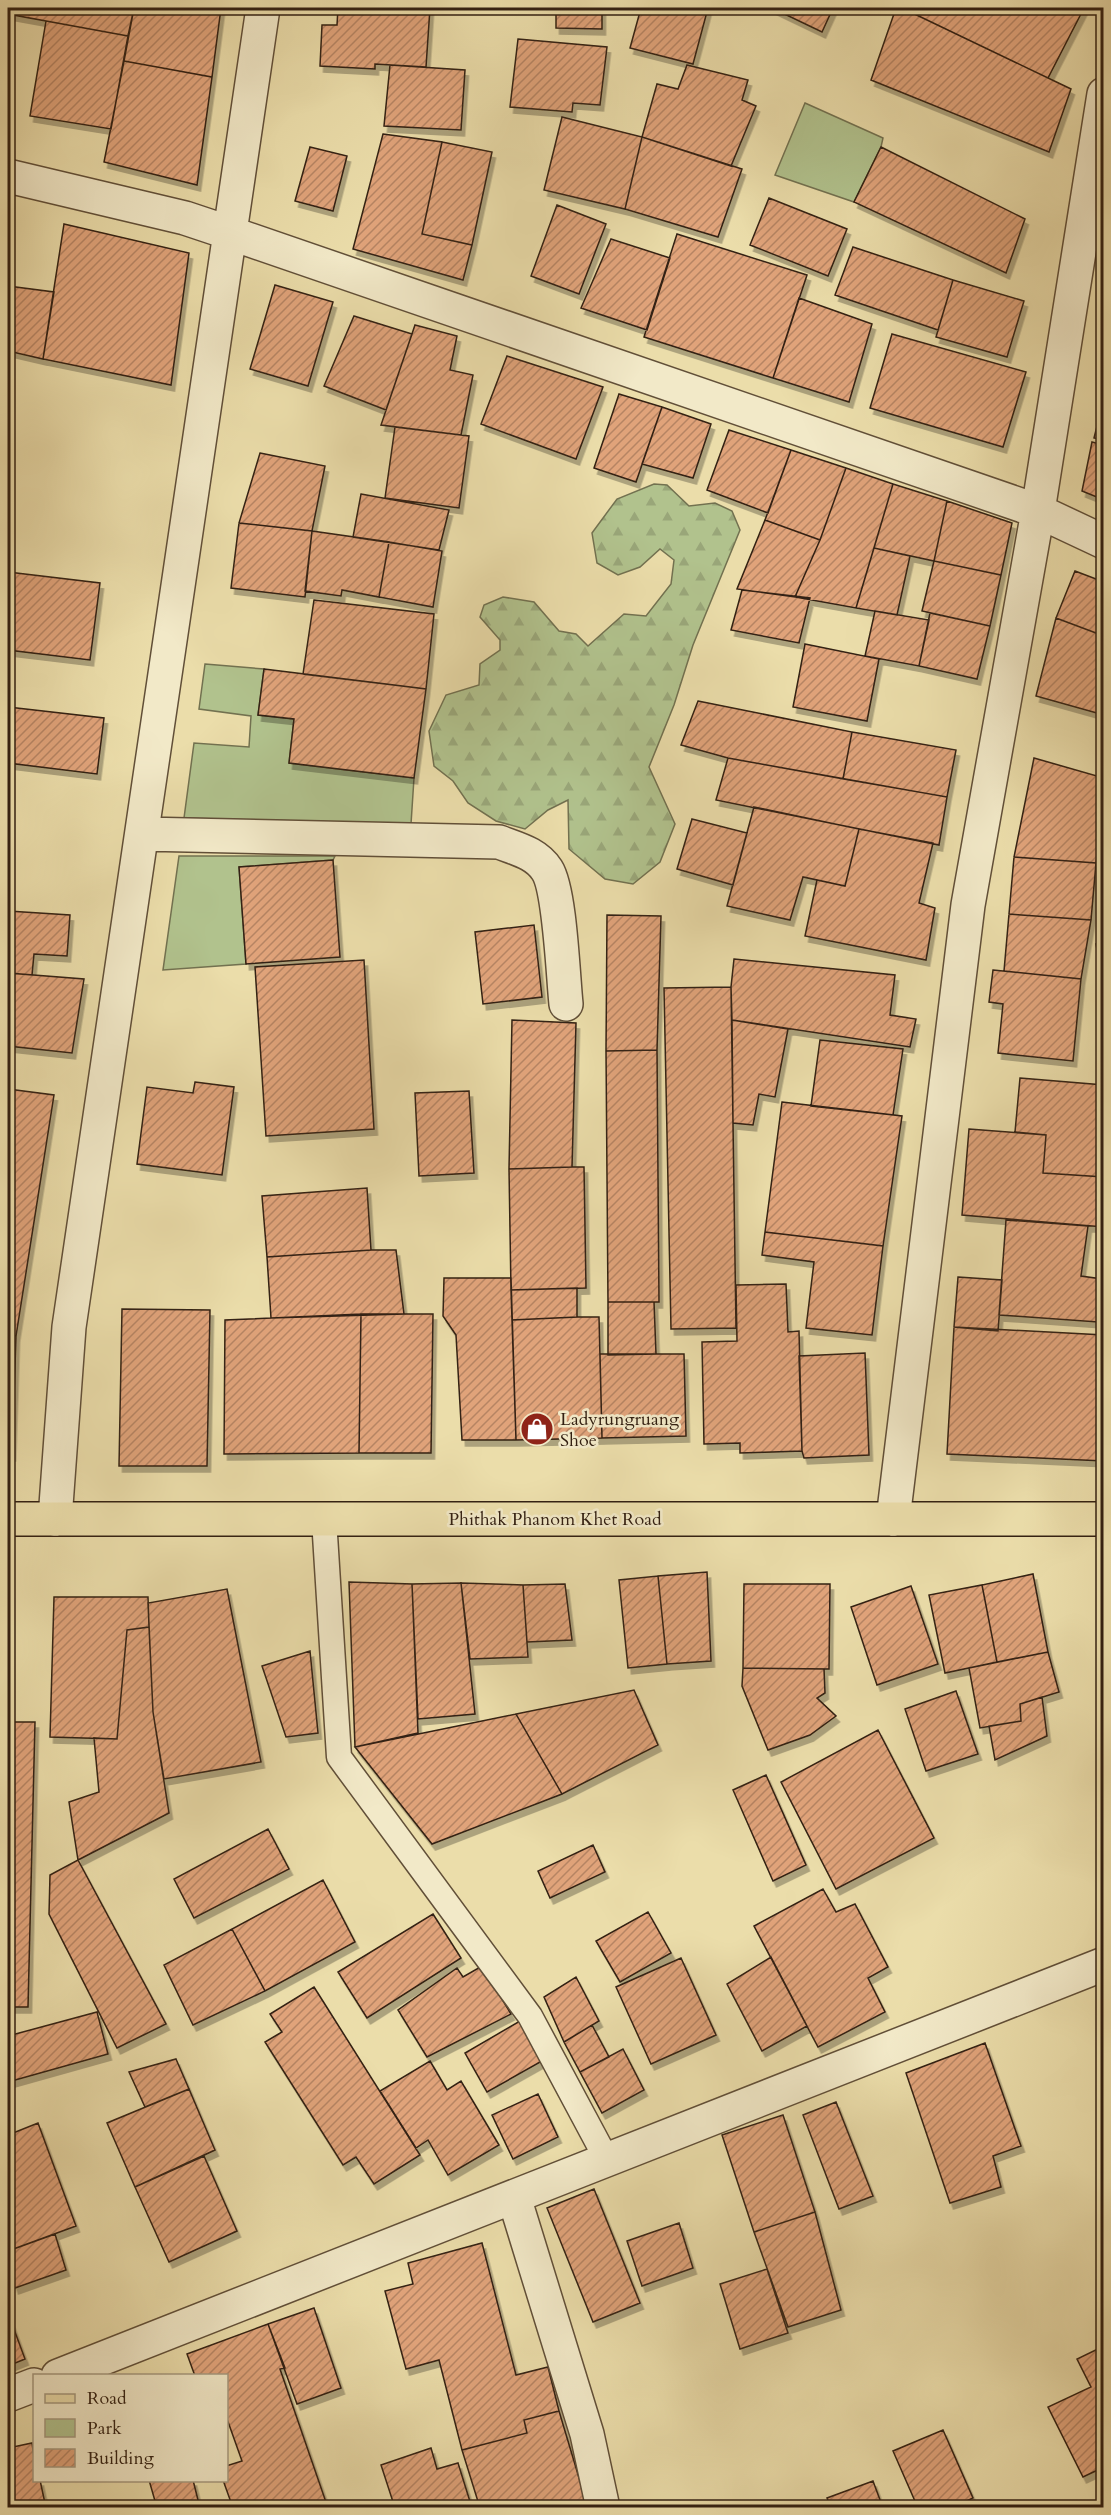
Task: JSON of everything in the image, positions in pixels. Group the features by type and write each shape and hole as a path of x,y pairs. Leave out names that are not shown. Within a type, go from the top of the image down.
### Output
{"main road":[{"name":"Phithak Phanom Khet Road","path":"8,1519 1104,1519"}],"street":[{"path":"55,1519 69,1327 263,8"},
{"path":"892,1519 968,905 1038,511 1104,94"},
{"path":"8,176 185,218 230,233 1038,511 1104,542"},
{"path":"143,834 500,842 532,854 548,870 555,896 566,1004"},
{"path":"63,2374 1104,1964"},
{"path":"514,2197 587,2434 603,2508"},
{"path":"8,2395 33,2385"}],"lane":[{"path":"324,1519 339,1757 530,2016 607,2160"}],"green space":[{"path":"805,103 883,138 881,147 854,202 775,175"},
{"path":"654,484 667,485 689,506 715,503 732,511 740,530 693,645 674,705 649,767 675,824 660,862 633,884 605,879 569,849 568,800 548,810 525,829 496,821 468,803 453,781 434,766 429,731 446,695 479,685 480,664 500,650 500,640 480,617 484,605 503,597 534,602 559,631 576,634 588,646 624,614 646,616 671,584 674,560 660,549 640,567 618,575 597,563 592,533 617,499"},
{"path":"205,664 264,669 258,715 294,719 289,763 414,778 411,824 184,818 194,743 249,747 251,716 199,709"},
{"path":"179,856 335,856 333,860 239,867 246,964 163,970"}],"building":[{"path":"8,8 134,8 128,36 8,14"},
{"path":"134,8 221,8 212,77 124,61"},
{"path":"338,8 430,8 426,67 375,64 375,69 320,66 322,25 337,25"},
{"path":"556,8 602,8 602,29 556,28"},
{"path":"641,8 708,8 693,64 630,48"},
{"path":"772,8 833,8 822,32"},
{"path":"896,8 902,8 1071,89 1049,152 871,80"},
{"path":"902,8 1084,8 1048,78"},
{"path":"46,21 128,36 111,129 30,116"},
{"path":"518,39 607,47 600,105 573,103 572,112 510,107"},
{"path":"124,61 212,77 197,185 104,162"},
{"path":"390,65 465,70 461,130 384,126"},
{"path":"687,65 748,80 742,100 756,106 731,166 642,137 657,84 678,89"},
{"path":"562,117 642,137 625,209 544,190"},
{"path":"383,134 442,142 422,234 472,245 463,280 353,249"},
{"path":"642,137 742,169 718,237 625,209"},
{"path":"442,142 492,152 472,245 422,234"},
{"path":"310,147 347,156 333,211 295,201"},
{"path":"881,147 1025,219 1006,273 854,202"},
{"path":"769,198 847,229 828,276 750,245"},
{"path":"557,205 606,224 579,294 531,276"},
{"path":"64,224 189,253 171,385 43,359"},
{"path":"677,234 807,275 773,378 644,337"},
{"path":"611,239 670,258 647,330 581,308"},
{"path":"853,247 953,280 938,330 835,295"},
{"path":"953,280 1024,301 1007,357 936,337"},
{"path":"275,285 333,302 308,386 250,369"},
{"path":"8,286 54,292 43,359 8,351"},
{"path":"799,298 872,324 849,402 773,378"},
{"path":"354,316 412,334 386,410 324,386"},
{"path":"415,325 457,336 450,370 473,375 461,435 381,425"},
{"path":"892,334 1026,372 1003,447 870,408"},
{"path":"507,356 603,387 576,459 481,424"},
{"path":"619,394 662,407 636,482 594,468"},
{"path":"1104,399 1104,440 1094,438"},
{"path":"662,407 711,424 693,478 642,464"},
{"path":"395,427 469,436 459,508 385,498"},
{"path":"729,430 791,450 768,513 707,490"},
{"path":"1092,442 1104,445 1104,500 1082,491"},
{"path":"791,450 846,468 820,540 765,520"},
{"path":"260,453 325,466 312,531 239,523"},
{"path":"846,468 893,484 856,608 795,597 820,540"},
{"path":"893,484 947,501 934,561 874,548"},
{"path":"361,494 449,510 439,550 353,537"},
{"path":"947,501 1012,523 1001,575 934,561"},
{"path":"765,520 820,540 795,597 737,589"},
{"path":"239,523 312,531 305,597 231,588"},
{"path":"312,531 389,542 379,597 342,590 341,596 305,591"},
{"path":"389,542 442,551 433,607 379,597"},
{"path":"874,548 910,556 897,615 856,608"},
{"path":"934,561 1001,575 990,626 922,611"},
{"path":"1075,571 1104,582 1104,636 1056,618"},
{"path":"8,572 100,583 90,660 8,650"},
{"path":"742,590 810,598 799,643 731,630"},
{"path":"314,600 434,614 426,689 303,674"},
{"path":"875,611 929,620 919,666 865,656"},
{"path":"930,613 990,626 977,679 919,666"},
{"path":"1056,618 1104,636 1104,715 1036,696"},
{"path":"805,644 879,659 867,721 793,707"},
{"path":"264,669 426,689 414,778 289,763 294,719 258,715"},
{"path":"698,701 852,732 843,779 728,758 681,745"},
{"path":"8,707 104,718 97,774 8,763"},
{"path":"852,732 956,750 947,797 843,779"},
{"path":"728,758 947,797 939,845 716,800"},
{"path":"1034,758 1104,778 1104,812 1096,863 1014,857"},
{"path":"754,807 859,829 845,886 803,877 790,920 727,906"},
{"path":"692,819 747,833 733,885 677,869"},
{"path":"859,829 933,843 919,903 935,908 926,960 805,936 817,880 845,886"},
{"path":"1014,857 1096,863 1091,920 1009,914"},
{"path":"333,860 340,957 246,964 239,867"},
{"path":"8,911 70,915 67,956 34,954 32,975 8,973"},
{"path":"1009,914 1091,920 1081,979 1004,971"},
{"path":"607,915 661,916 657,1050 606,1051"},
{"path":"534,925 542,997 483,1004 475,932"},
{"path":"1104,943 1104,993 1096,944"},
{"path":"734,959 895,975 890,1015 916,1019 910,1047 732,1020 731,987"},
{"path":"364,960 374,1129 266,1136 255,967"},
{"path":"993,970 1081,979 1073,1061 998,1053 1003,1004 989,1002"},
{"path":"8,973 84,979 72,1053 8,1046"},
{"path":"731,987 736,1328 671,1329 664,988"},
{"path":"512,1020 576,1023 572,1167 509,1169"},
{"path":"732,1020 788,1029 775,1097 759,1094 753,1125 733,1123"},
{"path":"820,1040 903,1049 893,1115 811,1106"},
{"path":"657,1050 659,1302 608,1302 606,1051"},
{"path":"1020,1078 1104,1085 1104,1177 1043,1173 1046,1135 1015,1132"},
{"path":"195,1082 234,1087 222,1175 137,1164 147,1087 193,1093"},
{"path":"8,1089 54,1095 16,1336 8,1335"},
{"path":"469,1091 474,1173 419,1176 415,1093"},
{"path":"782,1102 902,1116 883,1246 765,1232"},
{"path":"969,1129 1046,1135 1043,1173 1104,1177 1104,1227 962,1215"},
{"path":"584,1167 586,1288 511,1290 509,1169"},
{"path":"367,1188 371,1250 267,1257 262,1196"},
{"path":"1006,1220 1088,1226 1081,1276 1102,1279 1098,1322 999,1315"},
{"path":"765,1232 883,1246 872,1335 806,1328 814,1262 762,1255"},
{"path":"396,1250 404,1314 271,1318 267,1257"},
{"path":"958,1277 1002,1280 998,1331 954,1327"},
{"path":"444,1278 511,1278 516,1440 462,1440 456,1335 443,1316"},
{"path":"786,1284 788,1332 799,1331 802,1451 740,1453 740,1443 704,1444 702,1342 737,1341 736,1285"},
{"path":"577,1288 577,1317 512,1320 511,1290"},
{"path":"608,1302 654,1302 656,1354 608,1355"},
{"path":"122,1309 210,1310 207,1466 119,1466"},
{"path":"361,1314 359,1453 224,1454 225,1320"},
{"path":"361,1314 433,1314 431,1453 359,1453"},
{"path":"599,1317 602,1438 516,1440 512,1320"},
{"path":"954,1327 1104,1335 1104,1461 947,1454"},
{"path":"8,1335 16,1336 12,1455 8,1455"},
{"path":"865,1353 869,1455 804,1458 799,1356"},
{"path":"600,1354 684,1354 686,1436 602,1438"},
{"path":"707,1572 711,1661 667,1664 658,1576"},
{"path":"1033,1574 1048,1652 997,1662 982,1585"},
{"path":"658,1576 667,1664 628,1668 619,1580"},
{"path":"349,1582 412,1584 418,1733 355,1747"},
{"path":"461,1583 475,1714 418,1719 412,1584"},
{"path":"461,1583 523,1585 528,1657 470,1659"},
{"path":"565,1584 572,1640 527,1642 523,1585"},
{"path":"744,1584 830,1584 829,1669 743,1668"},
{"path":"982,1585 997,1662 945,1673 929,1595"},
{"path":"911,1586 938,1664 877,1685 851,1607"},
{"path":"227,1589 261,1762 164,1779 153,1712 148,1603"},
{"path":"54,1597 148,1597 149,1627 127,1630 117,1739 50,1737"},
{"path":"8,1606 9,1606 8,1808"},
{"path":"149,1627 153,1712 169,1813 78,1860 69,1802 99,1792 94,1738 117,1739 127,1630"},
{"path":"310,1651 318,1733 286,1737 262,1666"},
{"path":"1048,1652 1059,1692 1020,1704 1021,1721 980,1728 969,1668"},
{"path":"743,1668 824,1669 825,1693 817,1698 836,1716 810,1735 768,1750 742,1686"},
{"path":"634,1690 658,1745 562,1794 516,1714"},
{"path":"956,1691 978,1754 926,1771 905,1709"},
{"path":"1042,1697 1047,1736 995,1760 989,1726 1021,1721 1020,1704"},
{"path":"516,1714 562,1794 432,1844 355,1747"},
{"path":"8,1722 35,1722 28,2007 8,2007"},
{"path":"878,1730 934,1838 836,1889 781,1782"},
{"path":"766,1775 806,1865 773,1881 733,1790"},
{"path":"268,1829 289,1869 194,1918 174,1879"},
{"path":"593,1845 605,1872 550,1898 538,1871"},
{"path":"78,1860 166,2024 117,2048 49,1914 50,1875"},
{"path":"323,1880 355,1942 265,1991 232,1929"},
{"path":"823,1889 836,1912 855,1904 888,1967 868,1978 885,2012 818,2047 754,1926"},
{"path":"648,1912 671,1953 620,1982 596,1941"},
{"path":"433,1914 461,1958 367,2018 338,1972"},
{"path":"232,1929 265,1991 193,2025 164,1965"},
{"path":"771,1957 807,2026 762,2051 727,1984"},
{"path":"681,1958 716,2035 651,2064 616,1987"},
{"path":"482,1966 511,2014 427,2057 398,2010 457,1968 463,1977"},
{"path":"576,1977 599,2021 564,2042 544,1997"},
{"path":"314,1987 420,2155 374,2184 356,2157 343,2165 265,2042 282,2032 270,2014"},
{"path":"97,2012 108,2054 8,2082 8,2036"},
{"path":"520,2021 542,2061 487,2092 465,2053"},
{"path":"592,2025 609,2057 580,2072 564,2042"},
{"path":"985,2043 1021,2146 993,2156 1001,2187 950,2203 906,2073"},
{"path":"623,2049 644,2090 602,2113 580,2072"},
{"path":"176,2059 189,2089 145,2107 129,2072"},
{"path":"430,2061 447,2090 461,2081 499,2145 448,2175 428,2140 416,2148 380,2091"},
{"path":"189,2089 215,2150 135,2187 107,2123"},
{"path":"538,2094 558,2137 513,2159 492,2115"},
{"path":"836,2102 873,2196 839,2209 803,2115"},
{"path":"783,2115 815,2212 754,2232 722,2135"},
{"path":"38,2123 76,2226 8,2251 8,2135"},
{"path":"204,2156 237,2231 169,2262 135,2187"},
{"path":"594,2189 640,2303 593,2322 547,2208"},
{"path":"815,2212 841,2310 788,2327 754,2232"},
{"path":"679,2223 693,2268 642,2286 627,2241"},
{"path":"55,2234 66,2270 15,2288 8,2267 8,2251"},
{"path":"482,2243 516,2375 548,2367 559,2411 524,2420 527,2433 462,2450 439,2360 406,2369 385,2291 413,2284 408,2263"},
{"path":"767,2269 788,2333 740,2349 720,2284"},
{"path":"314,2308 341,2388 297,2404 268,2324"},
{"path":"8,2313 25,2359 8,2366"},
{"path":"268,2324 285,2368 280,2369 328,2508 233,2508 224,2482 228,2482 228,2465 242,2461 228,2422 228,2374 194,2374 187,2354"},
{"path":"1104,2346 1104,2467 1083,2477 1048,2407 1091,2387 1077,2359"},
{"path":"559,2411 588,2508 480,2508 462,2450 527,2433 524,2420"},
{"path":"943,2430 973,2498 952,2508 918,2508 893,2451"},
{"path":"32,2443 33,2482 40,2482 46,2508 8,2508 8,2448"},
{"path":"431,2448 437,2469 458,2463 472,2508 395,2508 381,2465"},
{"path":"873,2481 883,2508 831,2508 827,2498"},
{"path":"150,2482 194,2482 200,2508 157,2508"}],"place":[{"name":"Ladyrungruang Shoe","path":"537,1429"}]}
